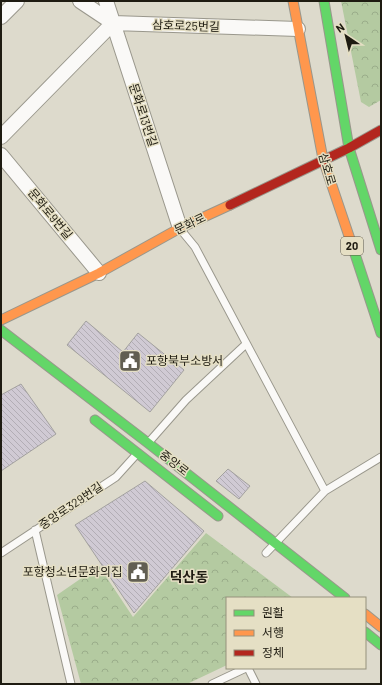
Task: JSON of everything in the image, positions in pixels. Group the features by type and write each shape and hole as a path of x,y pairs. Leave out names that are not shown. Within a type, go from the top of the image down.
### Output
{"main road":[{"name":"삼호로","path":"293,1 323,159 381,333"},
{"name":"20","path":"324,1 349,148 381,250"},
{"name":"문화로","path":"1,320 99,273 180,228 349,148 381,130"},
{"name":"중앙로","path":"1,330 344,597"},
{"path":"1,341 13,351"},
{"name":"중앙로","path":"90,415 137,454 223,520"},
{"path":"366,615 381,627"},
{"path":"366,633 381,645"}],"street":[{"path":"1,17 16,1"},
{"path":"1,137 113,23 80,1"},
{"name":"문화로13번길","path":"106,1 180,228"},
{"name":"삼호로25번길","path":"113,23 298,29"},
{"name":"문화로9번길","path":"1,155 99,273"}],"lane":[{"path":"180,228 195,248 325,491"},
{"name":"중앙로329번길","path":"1,553 116,476 186,400 246,344"},
{"path":"266,553 325,491 381,457"},
{"path":"35,530 71,684"},
{"path":"212,684 245,669"},
{"path":"248,669 256,684"}],"green space":[{"path":"341,1 381,1 381,100 369,107 361,102"},
{"path":"206,533 292,597 226,597 226,665 187,684 81,684 57,595 99,566 133,617"}],"building":[{"name":"포항북부소방서","path":"86,321 123,352 138,333 184,370 150,412 67,345"},
{"path":"21,384 56,434 1,471 1,395"},
{"path":"228,469 250,486 239,499 216,481"},
{"name":"포항청소년문화의집","path":"145,481 204,531 134,613 75,525"}],"traffic: fast":[{"path":"324,1 349,148 381,250"},
{"path":"353,248 381,333"},
{"path":"1,330 344,597"},
{"path":"95,420 218,516"},
{"path":"366,633 381,645"}],"traffic: slow":[{"path":"293,1 323,159 353,248"},
{"path":"1,320 99,273 180,228 230,205"},
{"path":"366,615 381,627"}],"traffic: jam":[{"path":"230,205 349,148 381,130"}],"place":[{"name":"포항북부소방서","path":"130,361"},
{"name":"포항청소년문화의집","path":"138,572"}],"district":[{"name":"덕산동","path":"189,577"}]}
